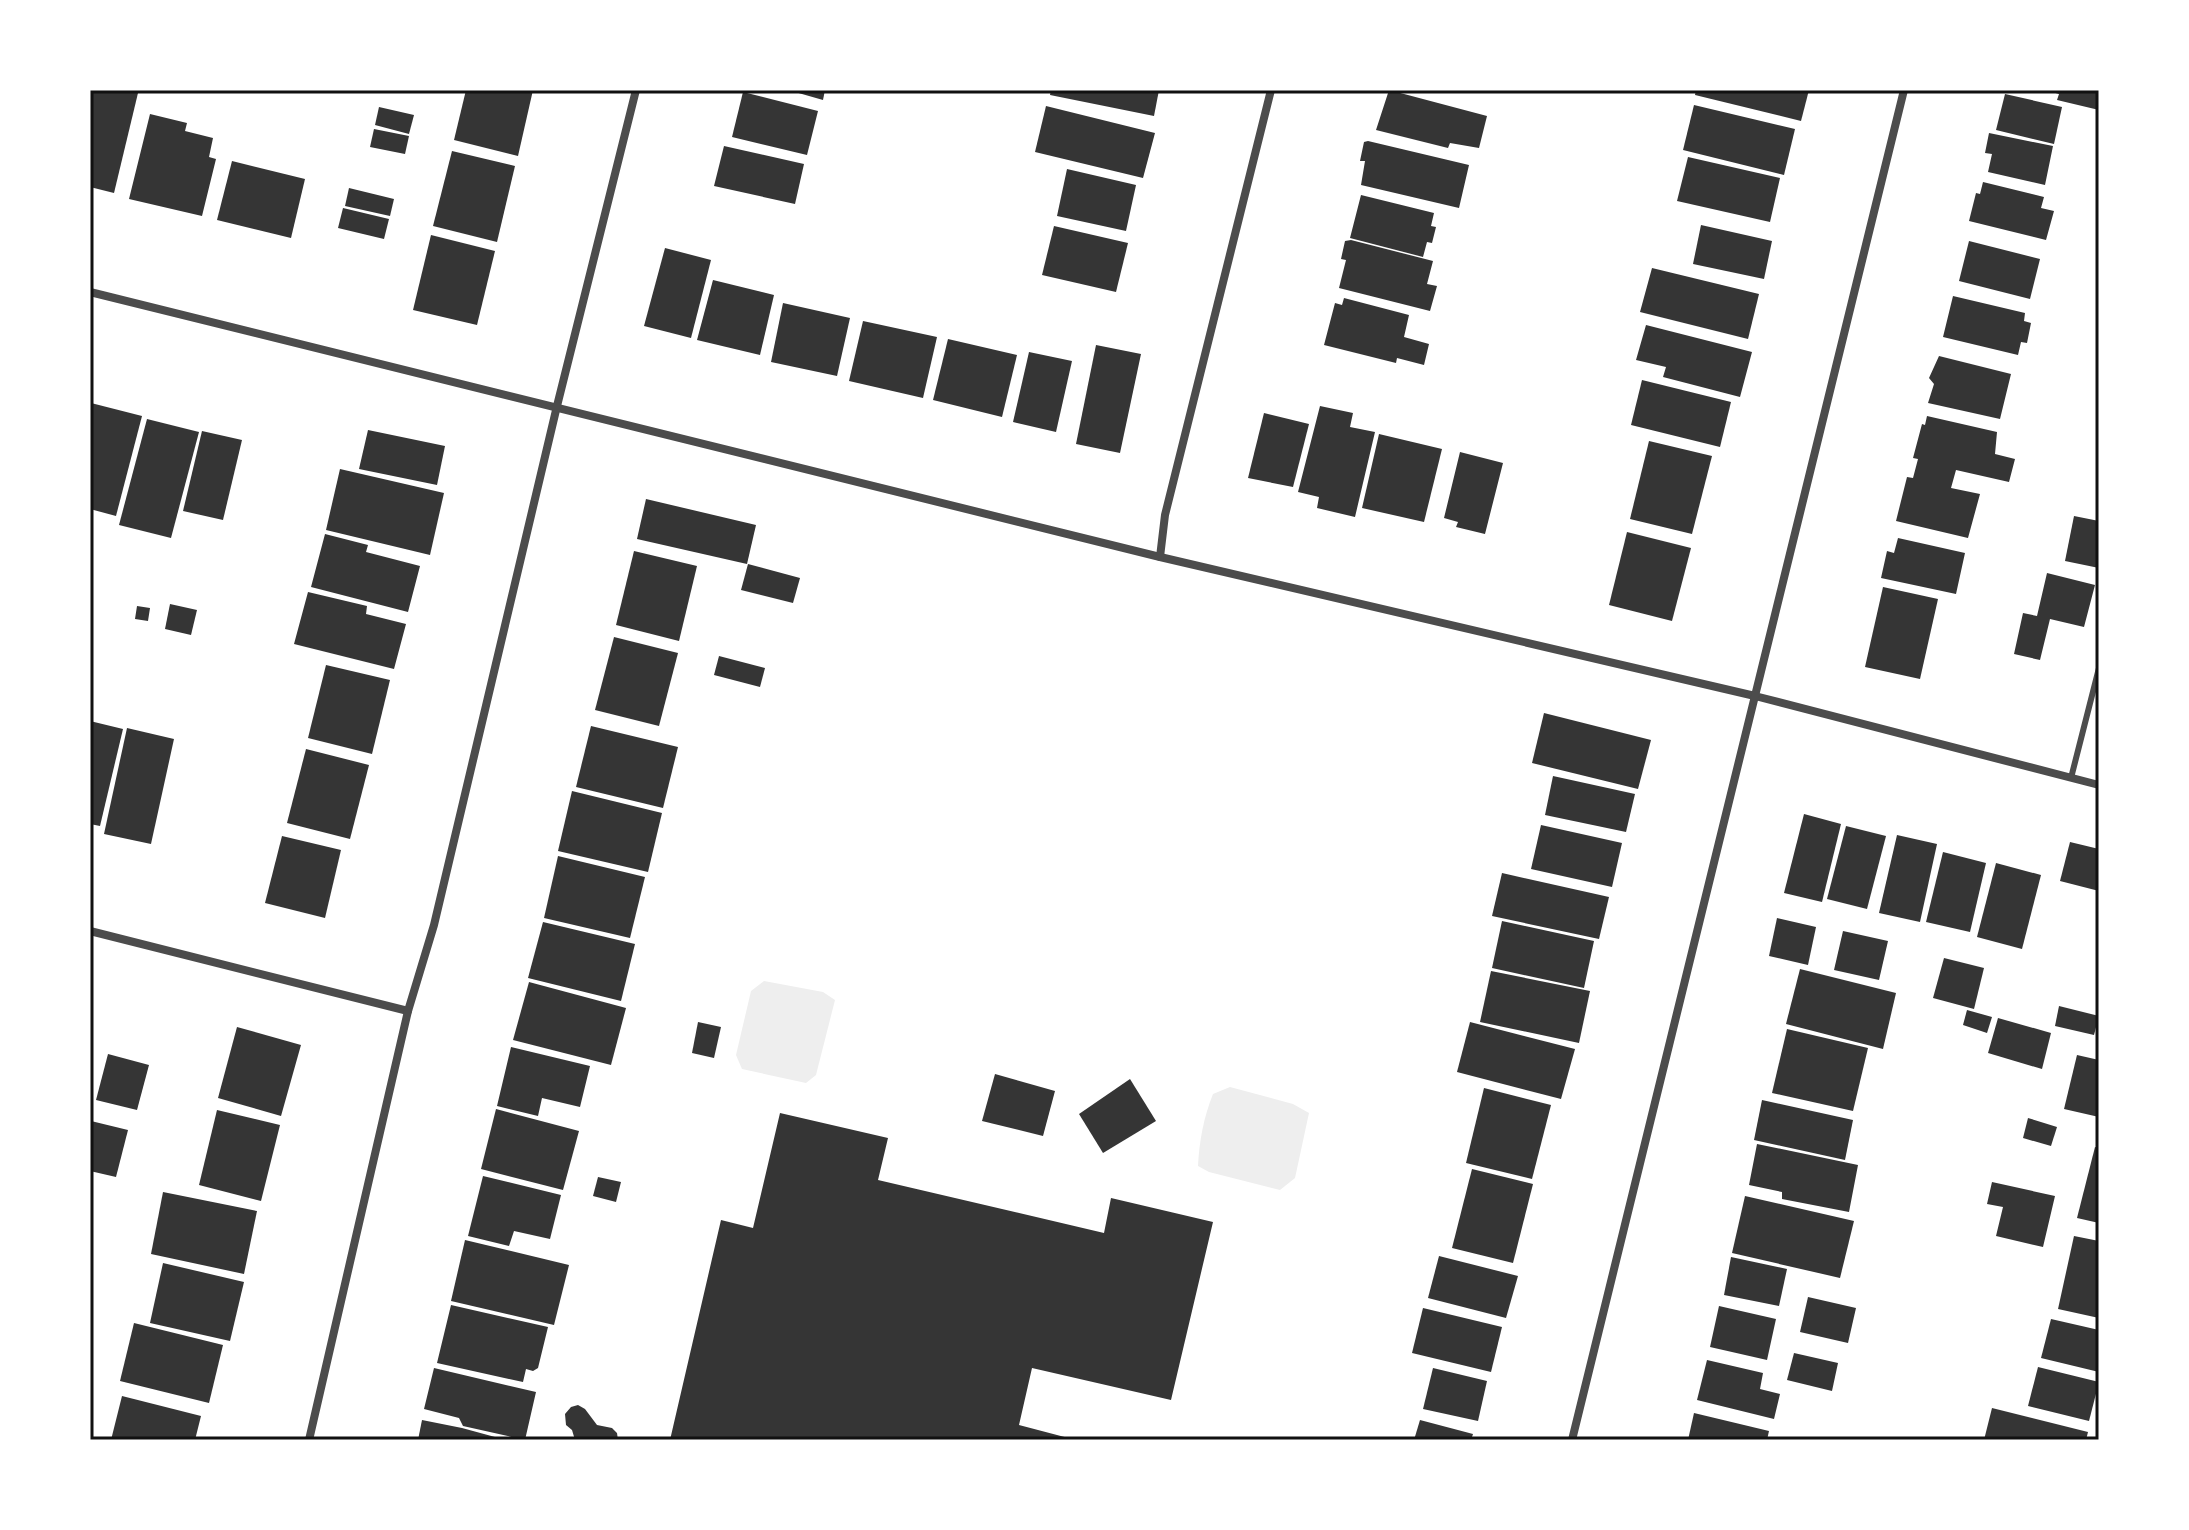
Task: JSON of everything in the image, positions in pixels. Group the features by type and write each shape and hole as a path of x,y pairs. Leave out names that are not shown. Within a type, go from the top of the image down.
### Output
{"street":[{"path":"309,1440 408,1011 437,910 636,90"},
{"path":"1160,557 1165,515 1271,90"},
{"path":"1572,1440 1904,90"},
{"path":"90,292 1160,557 1755,696 2099,785"},
{"path":"90,931 408,1011"}],"lane":[{"path":"2071,778 2099,668"}],"shaded area":[{"path":"764,981 823,992 835,1000 816,1075 806,1083 742,1069 736,1055 751,991"},
{"path":"1230,1087 1293,1104 1309,1113 1295,1178 1280,1190 1209,1172 1198,1166 1202,1129 1213,1094"}],"building":[{"path":"90,90 138,93 114,193 90,187"},
{"path":"466,90 533,90 518,156 454,140"},
{"path":"788,90 825,90 823,100"},
{"path":"1051,90 1159,90 1154,116 1050,95"},
{"path":"1389,90 1487,116 1479,148 1450,143 1448,148 1376,130"},
{"path":"1696,90 1809,90 1801,121 1695,95"},
{"path":"2045,90 2099,90 2099,110 2057,100 2059,94"},
{"path":"743,92 818,111 807,155 732,137"},
{"path":"2005,94 2062,107 2054,144 1996,130"},
{"path":"1694,105 1795,129 1784,175 1683,150"},
{"path":"1046,106 1155,133 1143,178 1035,152"},
{"path":"379,107 414,115 409,134 375,125"},
{"path":"150,114 187,123 185,131 213,138 209,157 216,159 202,216 129,199"},
{"path":"374,129 409,136 405,154 370,147"},
{"path":"1989,133 2053,146 2045,185 1988,172 1992,154 1985,153"},
{"path":"1364,142 1469,165 1459,208 1361,185 1365,161 1360,161"},
{"path":"724,146 804,164 795,204 714,186"},
{"path":"452,151 515,166 497,242 433,226"},
{"path":"1688,157 1780,178 1770,222 1677,201"},
{"path":"232,161 305,179 291,238 217,220"},
{"path":"1067,169 1136,185 1126,231 1057,216"},
{"path":"1983,182 2044,197 2041,208 2054,211 2046,240 1969,221 1976,193 1980,194"},
{"path":"349,188 394,199 390,216 345,206"},
{"path":"1361,195 1434,213 1431,226 1436,227 1432,243 1427,242 1423,257 1350,238"},
{"path":"343,208 389,219 384,239 338,228"},
{"path":"1701,225 1772,241 1764,279 1693,264"},
{"path":"1054,226 1128,243 1116,292 1042,275"},
{"path":"431,235 495,251 477,325 413,310"},
{"path":"1345,241 1433,261 1427,284 1437,286 1430,311 1339,288 1346,260 1341,259"},
{"path":"1969,241 2040,259 2030,299 1959,281"},
{"path":"665,248 711,260 691,338 644,326"},
{"path":"1652,268 1759,294 1748,339 1640,312"},
{"path":"713,280 774,295 760,355 697,340"},
{"path":"1953,296 2025,313 2024,321 2031,323 2027,343 2021,342 2018,355 1943,337"},
{"path":"1344,298 1409,315 1404,337 1429,344 1424,365 1397,358 1396,363 1324,345 1335,303 1342,305"},
{"path":"783,303 850,318 837,376 771,362"},
{"path":"863,321 937,337 923,398 849,381"},
{"path":"1646,325 1752,352 1740,397 1663,377 1666,367 1636,360"},
{"path":"948,339 1017,355 1002,417 933,400"},
{"path":"1096,345 1141,354 1120,453 1076,444"},
{"path":"1029,352 1072,361 1056,432 1013,422"},
{"path":"1939,356 2011,374 2000,419 1928,403 1934,384 1929,378"},
{"path":"1642,380 1731,402 1720,447 1631,425"},
{"path":"91,403 142,416 116,516 90,509"},
{"path":"1320,406 1353,413 1350,427 1375,432 1355,517 1317,508 1319,497 1298,492"},
{"path":"1264,413 1309,424 1293,487 1248,478"},
{"path":"1927,416 1997,432 1995,454 2015,459 2009,482 1956,470 1951,488 1980,494 1968,538 1896,521 1907,477 1913,478 1918,459 1913,458"},
{"path":"147,419 199,432 171,538 119,525"},
{"path":"368,430 445,446 437,485 359,469"},
{"path":"202,431 242,440 223,520 183,511"},
{"path":"1379,434 1442,449 1424,522 1362,508"},
{"path":"1649,441 1712,456 1692,534 1630,519"},
{"path":"1460,452 1503,463 1485,534 1456,527 1458,522 1444,518"},
{"path":"340,469 444,493 430,555 326,530"},
{"path":"646,499 756,525 747,564 637,539"},
{"path":"2074,516 2099,521 2099,568 2065,561"},
{"path":"1627,532 1691,548 1672,621 1609,605"},
{"path":"325,534 368,545 366,552 420,566 408,612 311,587"},
{"path":"1898,538 1965,553 1956,594 1881,578 1887,551 1894,553"},
{"path":"634,551 697,566 679,641 616,625"},
{"path":"748,564 800,578 793,603 741,590"},
{"path":"2047,573 2095,585 2084,627 2050,619 2040,660 2014,654 2023,613 2037,616"},
{"path":"1883,587 1938,599 1920,679 1865,667"},
{"path":"308,592 367,606 366,614 406,624 394,669 294,644"},
{"path":"170,604 197,610 191,635 165,629"},
{"path":"137,606 150,608 148,621 135,619"},
{"path":"614,637 678,653 659,726 595,710"},
{"path":"719,656 765,668 760,687 714,675"},
{"path":"326,665 390,680 372,754 308,738"},
{"path":"1544,713 1651,740 1638,789 1532,763"},
{"path":"90,721 123,729 100,826 90,824"},
{"path":"591,726 678,747 663,808 576,787"},
{"path":"127,728 174,739 151,844 104,834"},
{"path":"306,749 369,765 350,839 287,823"},
{"path":"1553,776 1635,794 1626,832 1545,815"},
{"path":"572,791 662,813 648,872 558,851"},
{"path":"1804,814 1841,824 1822,902 1784,893"},
{"path":"1541,825 1622,843 1612,887 1531,869"},
{"path":"1846,826 1886,836 1867,909 1827,899"},
{"path":"1897,835 1937,844 1920,922 1879,913"},
{"path":"282,836 341,850 325,918 265,903"},
{"path":"2070,842 2099,849 2099,891 2060,881"},
{"path":"1943,852 1986,863 1970,932 1926,922"},
{"path":"558,856 645,877 630,938 544,918"},
{"path":"1996,863 2041,875 2022,949 1977,937"},
{"path":"1502,873 1609,897 1599,939 1492,916"},
{"path":"1777,918 1816,927 1808,965 1769,956"},
{"path":"1502,921 1594,941 1584,988 1492,968"},
{"path":"543,922 635,944 621,1001 528,978"},
{"path":"1843,931 1888,941 1879,980 1834,970"},
{"path":"1944,958 1984,968 1974,1009 1933,998"},
{"path":"1800,969 1896,993 1883,1049 1786,1024"},
{"path":"1491,971 1590,991 1579,1043 1480,1022"},
{"path":"529,982 626,1008 611,1065 513,1040"},
{"path":"2059,1006 2099,1016 2094,1035 2055,1026"},
{"path":"1967,1010 1992,1017 1987,1033 1963,1025"},
{"path":"1998,1018 2051,1033 2042,1069 1988,1053"},
{"path":"698,1022 721,1027 714,1058 692,1053"},
{"path":"1470,1022 1575,1049 1561,1099 1457,1072"},
{"path":"237,1027 301,1045 281,1116 218,1098"},
{"path":"1787,1029 1868,1048 1853,1111 1772,1093"},
{"path":"511,1047 590,1066 580,1107 542,1098 538,1116 497,1106"},
{"path":"108,1054 149,1065 137,1110 96,1100"},
{"path":"2077,1055 2099,1060 2099,1117 2064,1109"},
{"path":"995,1074 1055,1091 1043,1136 982,1121"},
{"path":"1130,1079 1156,1121 1103,1153 1079,1114"},
{"path":"1484,1088 1551,1105 1532,1179 1466,1163"},
{"path":"1762,1100 1853,1120 1845,1160 1754,1140"},
{"path":"496,1109 579,1131 563,1190 481,1169"},
{"path":"217,1110 280,1125 261,1201 199,1185"},
{"path":"780,1113 888,1138 878,1180 1104,1233 1111,1198 1213,1222 1171,1400 1032,1368 1019,1425 1076,1440 670,1440 721,1220 753,1228"},
{"path":"2028,1118 2057,1127 2051,1146 2023,1138"},
{"path":"91,1121 128,1130 116,1177 90,1171"},
{"path":"1757,1144 1858,1165 1849,1212 1782,1199 1782,1192 1749,1185"},
{"path":"2095,1147 2099,1148 2099,1223 2077,1218"},
{"path":"1472,1169 1533,1184 1513,1263 1452,1248"},
{"path":"483,1176 561,1195 550,1239 514,1231 509,1246 468,1236"},
{"path":"598,1177 621,1182 616,1202 593,1196"},
{"path":"1992,1182 2055,1196 2043,1247 1996,1236 2003,1207 1987,1204"},
{"path":"163,1192 257,1211 244,1274 151,1254"},
{"path":"1745,1196 1854,1221 1840,1278 1732,1253"},
{"path":"2074,1236 2099,1241 2099,1318 2058,1309"},
{"path":"465,1240 569,1265 554,1325 451,1301"},
{"path":"1439,1256 1518,1276 1506,1318 1428,1298"},
{"path":"1731,1257 1787,1269 1779,1306 1724,1295"},
{"path":"163,1263 244,1282 230,1341 150,1323"},
{"path":"1808,1297 1856,1308 1848,1343 1800,1332"},
{"path":"451,1305 548,1327 538,1368 533,1371 526,1369 523,1382 437,1363"},
{"path":"1719,1306 1776,1319 1767,1360 1710,1347"},
{"path":"1423,1308 1502,1327 1491,1372 1412,1353"},
{"path":"2051,1319 2099,1330 2099,1372 2041,1358"},
{"path":"134,1323 223,1345 209,1403 120,1381"},
{"path":"1794,1353 1838,1363 1832,1391 1787,1380"},
{"path":"1707,1360 1763,1373 1760,1389 1780,1394 1774,1419 1697,1400"},
{"path":"2038,1367 2099,1382 2089,1421 2028,1406"},
{"path":"434,1368 536,1392 525,1440 463,1426 459,1418 424,1409"},
{"path":"1433,1368 1487,1381 1478,1421 1423,1409"},
{"path":"122,1396 201,1416 195,1440 111,1440"},
{"path":"578,1405 597,1425 612,1428 618,1440 575,1440 572,1430 566,1425 565,1414"},
{"path":"1992,1408 2088,1432 2086,1440 1984,1440"},
{"path":"1694,1413 1769,1431 1767,1440 1688,1440"},
{"path":"422,1420 462,1428 506,1440 418,1440"},
{"path":"1420,1420 1473,1434 1471,1440 1414,1440"}]}
